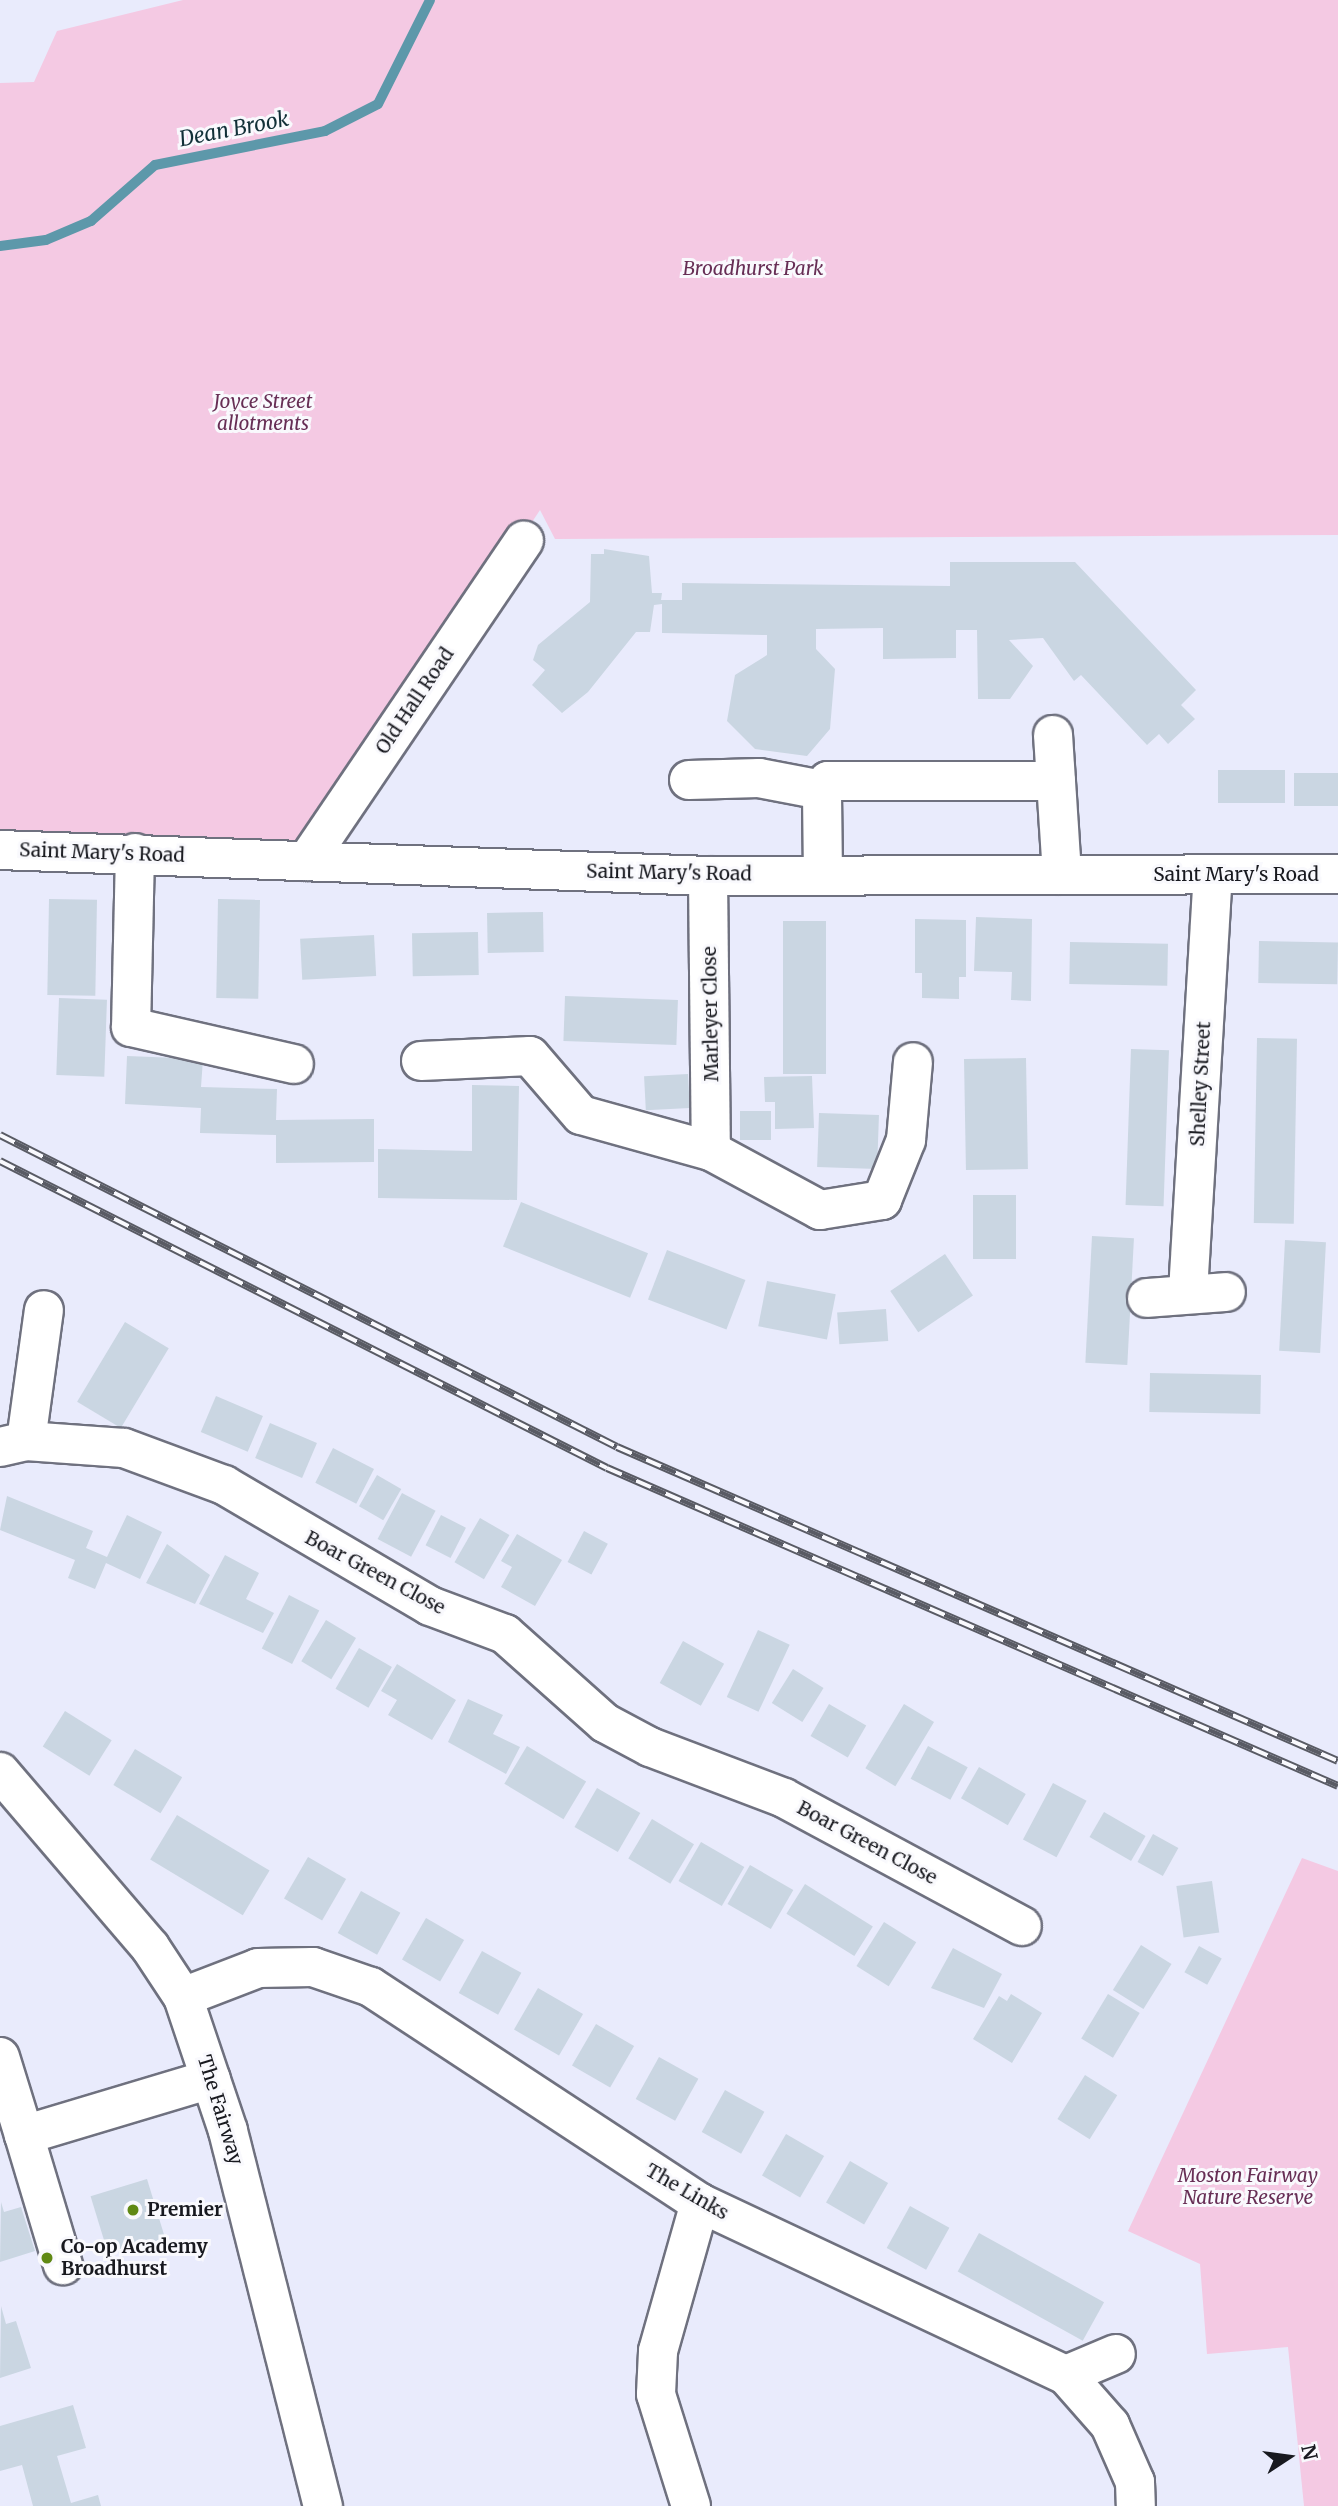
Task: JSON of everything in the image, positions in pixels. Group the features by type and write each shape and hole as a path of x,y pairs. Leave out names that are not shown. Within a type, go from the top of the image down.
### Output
{"street":[{"name":"Old Hall Road","path":"307,861 524,540"},
{"path":"1053,735 1062,875"},
{"path":"689,780 760,778 822,790"},
{"path":"823,876 822,790 828,781 1056,781"},
{"name":"Saint Mary's Road","path":"0,850 708,876 1338,874"},
{"path":"135,853 131,1027 294,1064"},
{"name":"Shelley Street","path":"1188,1292 1213,875"},
{"name":"Marleyer Close","path":"708,876 711,1151"},
{"path":"421,1061 530,1056 581,1115 711,1151 820,1210 882,1200 906,1140 913,1062"},
{"path":"1147,1298 1188,1292 1226,1292"},
{"path":"13,1444 44,1310"},
{"name":"Boar Green Close","path":"13,1444 124,1448 224,1485 430,1606 505,1634 605,1723 650,1747 784,1798 1022,1926"},
{"name":"The Fairway","path":"0,1772 150,1947 183,1997 211,2079 323,2506"},
{"name":"The Links","path":"183,1997 258,1968 313,1967 371,1987 700,2203 1066,2375 1110,2425 1135,2482 1136,2506"},
{"path":"0,2057 63,2265"},
{"path":"24,2135 211,2079"},
{"path":"691,2506 656,2394 658,2350 700,2203"},
{"path":"1066,2375 1116,2354"}],"green space":[{"name":"Broadhurst Park","path":"183,0 1338,0 1338,535 555,539 540,510 307,861 0,850 0,83 34,82 57,31"},
{"name":"Moston Fairway Nature Reserve","path":"1302,1858 1338,1871 1338,2506 1304,2506 1288,2347 1207,2354 1200,2264 1128,2231"}],"building":[{"path":"604,549 649,556 652,593 662,593 661,600 682,600 682,583 950,586 950,562 1075,562 1196,690 1181,705 1195,719 1168,744 1159,734 1147,745 1081,675 1074,681 1043,638 1009,640 1033,666 1010,699 978,699 977,630 956,630 956,658 883,659 883,628 816,629 816,649 835,669 830,729 807,756 755,749 727,721 735,675 767,655 767,635 662,633 662,604 654,605 650,632 636,632 588,692 562,713 532,685 545,670 533,660 538,645 590,602 591,554 604,554"},
{"path":"1218,770 1285,770 1285,803 1218,803"},
{"path":"1294,773 1338,773 1338,806 1294,806"},
{"path":"49,899 97,900 95,996 47,995"},
{"path":"218,899 260,900 258,999 216,998"},
{"path":"543,912 544,952 488,953 487,913"},
{"path":"976,917 1032,919 1031,1001 1011,1000 1012,972 974,971"},
{"path":"915,919 966,920 966,977 959,977 959,999 922,998 922,973 915,973"},
{"path":"783,921 826,921 826,1074 783,1074"},
{"path":"478,932 479,975 413,976 412,933"},
{"path":"374,935 376,976 302,980 300,939"},
{"path":"1259,941 1338,942 1337,984 1258,983"},
{"path":"1070,942 1168,944 1167,986 1069,984"},
{"path":"565,996 678,1000 676,1045 563,1041"},
{"path":"59,998 107,1000 104,1077 56,1075"},
{"path":"1257,1038 1297,1039 1294,1224 1254,1223"},
{"path":"1131,1049 1169,1050 1164,1206 1126,1205"},
{"path":"127,1056 203,1059 201,1087 277,1089 276,1120 374,1119 374,1162 276,1163 276,1135 200,1133 201,1108 125,1104"},
{"path":"1026,1058 1028,1169 966,1170 964,1059"},
{"path":"688,1074 690,1108 646,1110 644,1076"},
{"path":"812,1076 814,1128 775,1129 775,1102 765,1102 764,1077"},
{"path":"472,1085 519,1086 517,1200 378,1198 378,1149 472,1151"},
{"path":"740,1111 771,1111 771,1140 740,1140"},
{"path":"819,1113 879,1115 877,1169 817,1167"},
{"path":"973,1195 1016,1195 1016,1259 973,1259"},
{"path":"521,1202 648,1253 630,1298 503,1247"},
{"path":"1092,1236 1134,1238 1127,1365 1085,1363"},
{"path":"1285,1240 1326,1242 1320,1353 1279,1351"},
{"path":"667,1250 745,1280 726,1330 648,1299"},
{"path":"945,1254 973,1295 918,1332 890,1291"},
{"path":"767,1281 836,1294 827,1340 758,1326"},
{"path":"886,1309 888,1341 839,1344 837,1312"},
{"path":"125,1322 169,1348 121,1428 77,1402"},
{"path":"1150,1373 1261,1375 1260,1414 1149,1412"},
{"path":"216,1396 263,1416 248,1452 201,1432"},
{"path":"270,1423 317,1443 302,1478 255,1458"},
{"path":"333,1448 374,1469 356,1504 315,1483"},
{"path":"377,1475 401,1489 383,1520 359,1506"},
{"path":"402,1493 436,1511 411,1557 378,1539"},
{"path":"7,1496 93,1531 86,1548 107,1557 127,1515 162,1532 140,1579 106,1563 95,1589 68,1578 75,1560 0,1530"},
{"path":"441,1515 466,1528 451,1558 426,1545"},
{"path":"480,1518 509,1535 484,1579 454,1562"},
{"path":"584,1531 608,1544 591,1575 568,1562"},
{"path":"517,1534 562,1560 535,1606 501,1587 512,1567 501,1561"},
{"path":"167,1544 210,1575 195,1604 146,1583"},
{"path":"225,1555 259,1573 246,1599 274,1613 263,1633 199,1604"},
{"path":"289,1595 319,1610 292,1664 262,1648"},
{"path":"326,1620 356,1638 331,1679 301,1661"},
{"path":"758,1630 790,1645 758,1712 727,1697"},
{"path":"683,1641 724,1664 701,1706 660,1683"},
{"path":"359,1648 392,1667 368,1708 336,1689"},
{"path":"397,1664 456,1700 432,1740 388,1715 397,1700 381,1691"},
{"path":"793,1669 824,1688 802,1722 772,1703"},
{"path":"468,1699 503,1715 493,1734 520,1747 506,1774 448,1742"},
{"path":"829,1704 866,1726 848,1758 810,1736"},
{"path":"904,1704 934,1722 895,1786 865,1768"},
{"path":"65,1711 112,1740 89,1776 43,1747"},
{"path":"527,1746 586,1782 563,1819 504,1784"},
{"path":"928,1746 968,1767 950,1800 911,1779"},
{"path":"135,1749 182,1777 161,1813 113,1785"},
{"path":"979,1767 1026,1794 1008,1825 961,1798"},
{"path":"1053,1783 1087,1801 1057,1857 1023,1840"},
{"path":"597,1788 640,1813 618,1852 574,1827"},
{"path":"1104,1812 1146,1836 1131,1861 1090,1837"},
{"path":"177,1815 270,1871 243,1915 150,1860"},
{"path":"652,1819 694,1844 670,1884 628,1858"},
{"path":"1153,1834 1178,1848 1163,1876 1137,1862"},
{"path":"701,1842 744,1867 722,1906 678,1881"},
{"path":"308,1857 346,1879 322,1921 284,1899"},
{"path":"750,1865 793,1890 771,1929 728,1904"},
{"path":"1212,1881 1219,1932 1184,1938 1176,1886"},
{"path":"805,1884 873,1926 854,1956 786,1914"},
{"path":"361,1891 400,1913 377,1955 338,1933"},
{"path":"426,1918 464,1940 440,1982 402,1960"},
{"path":"884,1922 916,1942 889,1986 856,1966"},
{"path":"1141,1945 1172,1964 1143,2009 1113,1990"},
{"path":"1199,1946 1222,1959 1207,1985 1184,1972"},
{"path":"953,1948 1002,1974 984,2008 931,1988"},
{"path":"482,1951 521,1973 498,2015 459,1993"},
{"path":"538,1988 583,2014 559,2056 514,2030"},
{"path":"1011,1994 1042,2013 1012,2063 973,2039 999,1996 1007,2001"},
{"path":"1108,1994 1140,2013 1113,2058 1081,2039"},
{"path":"596,2024 634,2046 610,2088 572,2066"},
{"path":"659,2057 698,2079 675,2121 636,2099"},
{"path":"1085,2075 1117,2095 1090,2139 1057,2119"},
{"path":"725,2090 764,2112 741,2154 702,2132"},
{"path":"786,2134 824,2156 800,2198 762,2176"},
{"path":"850,2161 888,2183 864,2225 826,2203"},
{"path":"147,2179 165,2238 109,2256 91,2196"},
{"path":"1,2202 4,2212 21,2207 35,2251 0,2262"},
{"path":"910,2206 949,2228 926,2270 887,2248"},
{"path":"979,2233 1104,2302 1083,2341 958,2271"},
{"path":"1,2306 6,2324 16,2321 31,2368 0,2378"},
{"path":"73,2405 86,2448 57,2456 71,2503 98,2495 101,2506 33,2506 22,2465 0,2471 0,2426"}],"waterway":[{"name":"Dean Brook","path":"0,246 46,240 91,221 155,165 325,131 378,104 430,0"}],"railway":[{"path":"0,1135 617,1447 1338,1761"},
{"path":"0,1161 607,1468 1338,1786"}],"place":[{"name":"Premier","path":"133,2210"},
{"name":"Co-op Academy Broadhurst","path":"47,2258"}],"park label":[{"name":"Joyce Street allotments","path":"263,413"}]}
